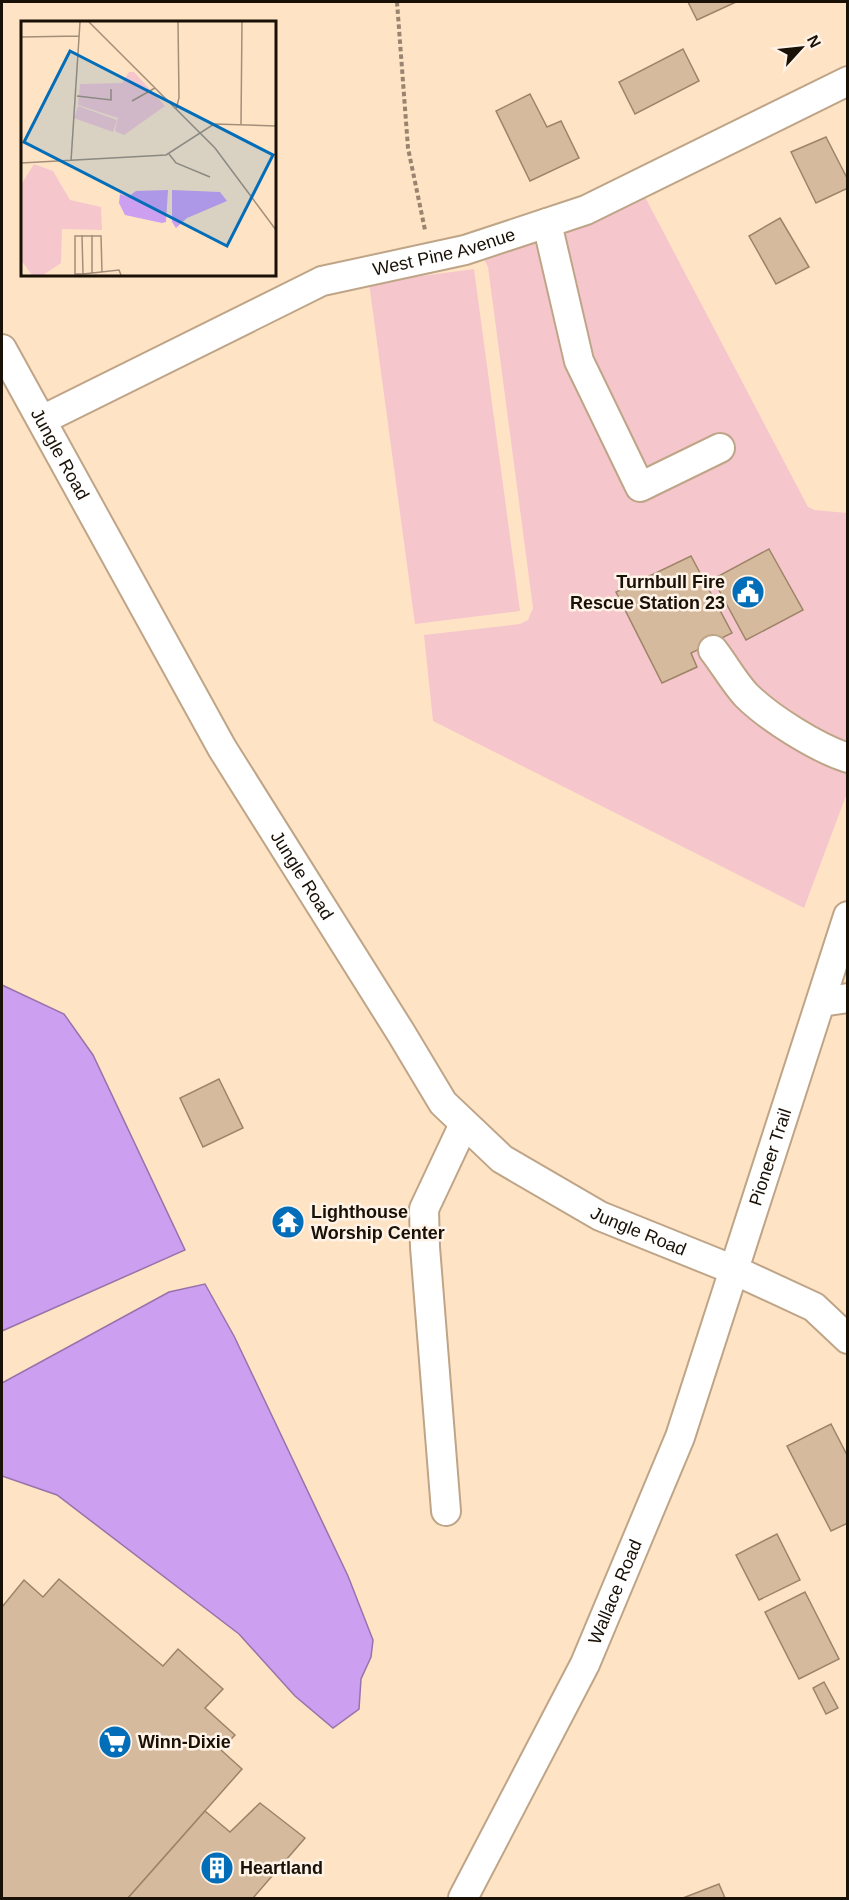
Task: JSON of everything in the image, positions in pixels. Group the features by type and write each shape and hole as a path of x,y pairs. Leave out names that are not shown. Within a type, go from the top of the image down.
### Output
{"street":[{"name":"West Pine Avenue","path":"42,420 322,281 465,250 586,210 848,81"},
{"path":"547,223 579,361 640,488 720,448"},
{"name":"Jungle Road","path":"2,349 222,748 443,1103 502,1159 600,1216 734,1270"},
{"path":"713,650 746,694 771,715 827,752 848,758"},
{"name":"Pioneer Trail","path":"734,1270 834,1000 848,916"},
{"path":"446,1511 424,1209 464,1124"},
{"path":"734,1270 814,1307 848,1339"},
{"name":"Wallace Road","path":"463,1899 585,1664 680,1437 734,1270"}],"path":[{"path":"397,2 408,148 426,234"}],"shaded area":[{"path":"645,197 808,507 815,510 847,513 847,793 804,908 433,721 424,635 520,624 528,620 533,608 488,267 484,259 590,224"},
{"path":"474,269 520,611 415,624 369,283"},
{"path":"2,985 64,1014 93,1055 185,1250 2,1331"},
{"path":"205,1284 234,1336 348,1576 373,1640 371,1657 361,1679 359,1709 333,1728 295,1696 239,1634 57,1495 2,1476 2,1383 169,1292"}],"building":[{"path":"688,2 736,2 697,20"},
{"path":"683,49 699,81 635,114 619,82"},
{"path":"530,94 547,127 561,121 579,158 530,181 496,111"},
{"path":"826,137 848,180 848,188 816,203 791,152"},
{"path":"780,218 809,267 776,284 749,236"},
{"path":"769,549 803,610 746,640 713,579"},
{"path":"691,556 732,633 691,653 697,667 662,683 616,592"},
{"path":"219,1079 243,1128 203,1147 180,1098"},
{"path":"831,1424 848,1457 848,1523 831,1531 787,1446"},
{"path":"777,1534 800,1580 759,1600 736,1555"},
{"name":"Winn-Dixie","path":"59,1579 163,1666 178,1649 223,1689 205,1708 235,1735 221,1750 242,1769 128,1898 2,1898 2,1607 24,1580 43,1597"},
{"path":"805,1592 839,1659 799,1679 765,1612"},
{"path":"824,1682 838,1708 826,1714 813,1688"},
{"name":"Heartland","path":"260,1803 305,1838 253,1898 128,1898 205,1811 230,1832"},
{"path":"719,1884 725,1898 683,1898"}],"place":[{"name":"Turnbull Fire Rescue Station 23","path":"748,592"},
{"name":"Lighthouse Worship Center","path":"288,1222"},
{"name":"Winn-Dixie","path":"115,1742"},
{"name":"Heartland","path":"217,1868"}]}
